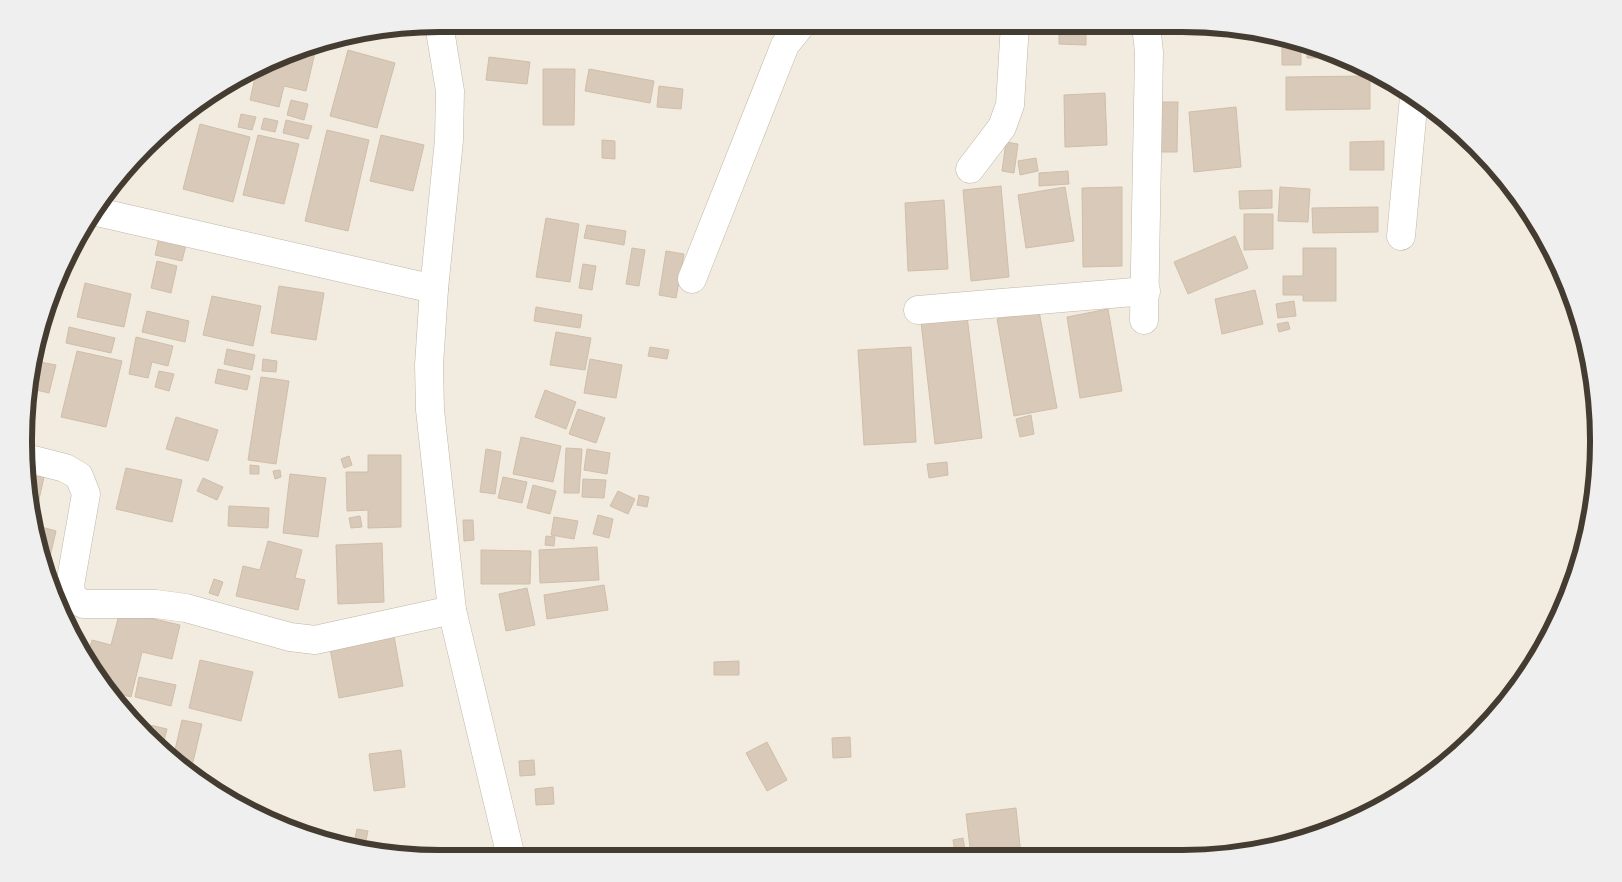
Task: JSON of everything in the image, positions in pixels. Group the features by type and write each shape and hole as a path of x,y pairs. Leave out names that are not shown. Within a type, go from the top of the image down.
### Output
{"street":[{"path":"440,32 450,91 450,140 434,290 429,365 430,410 452,610 509,850"},
{"path":"692,279 785,45 796,32"},
{"path":"970,169 1002,127 1010,105 1015,32"},
{"path":"1144,320 1149,52 1147,32"},
{"path":"1401,236 1413,105"},
{"path":"102,213 434,290"},
{"path":"918,310 1146,291"},
{"path":"33,460 65,468 80,476 86,494 70,585 72,597 83,604 156,604 186,608 290,637 315,640 452,610"}],"building":[{"path":"1059,32 1086,32 1086,45 1059,44"},
{"path":"1282,45 1301,50 1301,65 1282,65"},
{"path":"348,50 395,63 377,128 330,116"},
{"path":"315,52 306,91 284,86 279,107 250,100 255,78"},
{"path":"1307,52 1322,58 1307,58"},
{"path":"489,57 530,62 527,84 486,80"},
{"path":"543,69 575,69 574,125 543,125"},
{"path":"589,69 654,81 650,103 585,91"},
{"path":"1364,76 1370,79 1370,109 1286,110 1286,77"},
{"path":"659,86 683,89 681,109 657,107"},
{"path":"1105,93 1107,145 1065,147 1064,95"},
{"path":"291,100 308,104 304,120 287,115"},
{"path":"1160,102 1178,102 1177,152 1160,152"},
{"path":"1236,107 1241,167 1194,172 1189,112"},
{"path":"241,114 256,117 252,130 238,127"},
{"path":"264,118 278,121 275,132 261,129"},
{"path":"286,120 312,126 308,139 283,133"},
{"path":"200,124 250,137 233,202 183,189"},
{"path":"327,130 369,140 348,231 305,221"},
{"path":"258,135 299,144 284,204 243,195"},
{"path":"381,135 424,145 413,191 370,181"},
{"path":"602,140 615,141 615,159 602,158"},
{"path":"1384,141 1384,170 1350,170 1350,142"},
{"path":"1006,142 1018,144 1014,173 1002,171"},
{"path":"1036,158 1038,171 1020,175 1018,161"},
{"path":"1068,171 1069,184 1039,186 1039,173"},
{"path":"1001,186 1009,277 971,281 963,190"},
{"path":"1065,187 1074,241 1026,248 1018,195"},
{"path":"1122,187 1122,266 1083,267 1082,188"},
{"path":"1280,187 1310,189 1308,222 1278,221"},
{"path":"1272,190 1272,208 1240,209 1239,191"},
{"path":"944,200 948,269 908,271 905,203"},
{"path":"1378,207 1378,232 1313,233 1312,208"},
{"path":"1244,214 1273,214 1273,249 1244,250"},
{"path":"546,218 579,224 570,282 536,277"},
{"path":"587,225 626,231 624,245 584,238"},
{"path":"1235,236 1248,268 1188,294 1174,262"},
{"path":"159,238 186,245 182,261 155,255"},
{"path":"632,248 645,250 639,286 626,284"},
{"path":"1303,248 1336,248 1336,301 1303,301 1303,295 1283,295 1283,276 1303,276"},
{"path":"666,251 684,254 676,298 659,295"},
{"path":"157,261 177,266 171,293 151,288"},
{"path":"583,264 596,266 592,290 579,288"},
{"path":"85,283 131,294 124,327 77,317"},
{"path":"279,286 324,293 316,340 271,333"},
{"path":"1255,290 1263,324 1222,334 1215,299"},
{"path":"212,296 261,306 253,346 203,335"},
{"path":"1294,301 1296,316 1278,318 1276,304"},
{"path":"536,307 582,315 580,328 534,321"},
{"path":"1108,309 1122,391 1080,398 1067,317"},
{"path":"147,311 189,321 185,342 142,332"},
{"path":"1039,311 1057,408 1014,416 997,319"},
{"path":"967,316 982,438 935,444 921,322"},
{"path":"1288,322 1290,329 1279,332 1277,324"},
{"path":"69,327 115,338 111,353 66,343"},
{"path":"556,332 591,338 585,370 550,365"},
{"path":"136,337 173,346 168,366 152,362 148,378 129,374"},
{"path":"650,347 669,350 667,359 648,356"},
{"path":"911,347 916,442 864,445 858,350"},
{"path":"227,349 255,355 252,370 224,364"},
{"path":"77,351 122,361 106,427 61,417"},
{"path":"263,359 277,361 276,372 262,371"},
{"path":"590,359 622,365 616,398 584,393"},
{"path":"40,362 56,365 49,393 36,390"},
{"path":"218,369 250,376 247,390 215,383"},
{"path":"159,371 174,374 169,391 155,387"},
{"path":"261,377 289,381 276,464 248,460"},
{"path":"545,390 576,402 566,429 535,417"},
{"path":"578,409 605,418 596,443 569,434"},
{"path":"1031,415 1034,434 1020,437 1016,419"},
{"path":"176,417 218,430 208,461 166,449"},
{"path":"521,437 561,446 553,482 513,474"},
{"path":"566,448 582,449 579,493 564,493"},
{"path":"486,449 501,452 495,494 480,492"},
{"path":"587,449 610,453 607,474 584,470"},
{"path":"368,455 401,455 401,527 368,528 368,510 347,511 346,472 368,472"},
{"path":"349,456 352,465 344,468 341,459"},
{"path":"947,462 948,475 929,478 927,464"},
{"path":"250,465 259,466 259,474 250,474"},
{"path":"126,468 182,480 172,522 116,509"},
{"path":"280,470 281,477 275,479 273,471"},
{"path":"290,474 326,478 318,537 283,533"},
{"path":"37,475 44,477 38,504 37,504 35,485"},
{"path":"503,477 527,482 522,503 498,498"},
{"path":"203,478 223,487 217,500 197,491"},
{"path":"583,479 606,480 604,498 582,497"},
{"path":"533,485 556,491 550,514 527,508"},
{"path":"618,491 635,499 628,514 610,506"},
{"path":"639,495 649,497 647,507 637,505"},
{"path":"229,506 269,508 268,528 228,526"},
{"path":"598,515 613,519 609,538 593,534"},
{"path":"360,516 362,527 351,528 349,518"},
{"path":"554,517 578,521 574,539 551,535"},
{"path":"463,520 473,520 474,540 464,541"},
{"path":"41,527 56,531 50,558"},
{"path":"546,536 555,537 554,546 545,545"},
{"path":"268,541 302,550 295,578 305,580 298,610 236,596 243,566 260,570"},
{"path":"382,543 384,602 338,604 336,545"},
{"path":"597,547 599,580 540,583 539,550"},
{"path":"481,550 531,551 530,584 481,584"},
{"path":"214,579 223,582 218,596 209,593"},
{"path":"604,585 608,610 547,619 544,595"},
{"path":"527,588 535,625 506,631 499,594"},
{"path":"120,611 180,625 172,659 142,652 131,697 121,694 89,649 92,640 111,645"},
{"path":"394,636 403,686 339,698 330,648"},
{"path":"200,660 253,672 241,721 189,708"},
{"path":"739,661 739,675 714,675 714,662"},
{"path":"139,677 176,685 171,706 135,697"},
{"path":"182,720 202,724 192,765 175,750"},
{"path":"147,724 167,729 164,741"},
{"path":"850,737 851,757 833,758 832,738"},
{"path":"767,742 787,780 767,791 746,753"},
{"path":"401,750 405,787 374,791 369,754"},
{"path":"534,760 535,775 520,776 519,761"},
{"path":"553,787 554,804 536,805 535,789"},
{"path":"1016,808 1020,850 970,850 966,814"},
{"path":"357,829 368,831 366,843 355,841"},
{"path":"963,838 965,850 955,850 953,840"}]}
